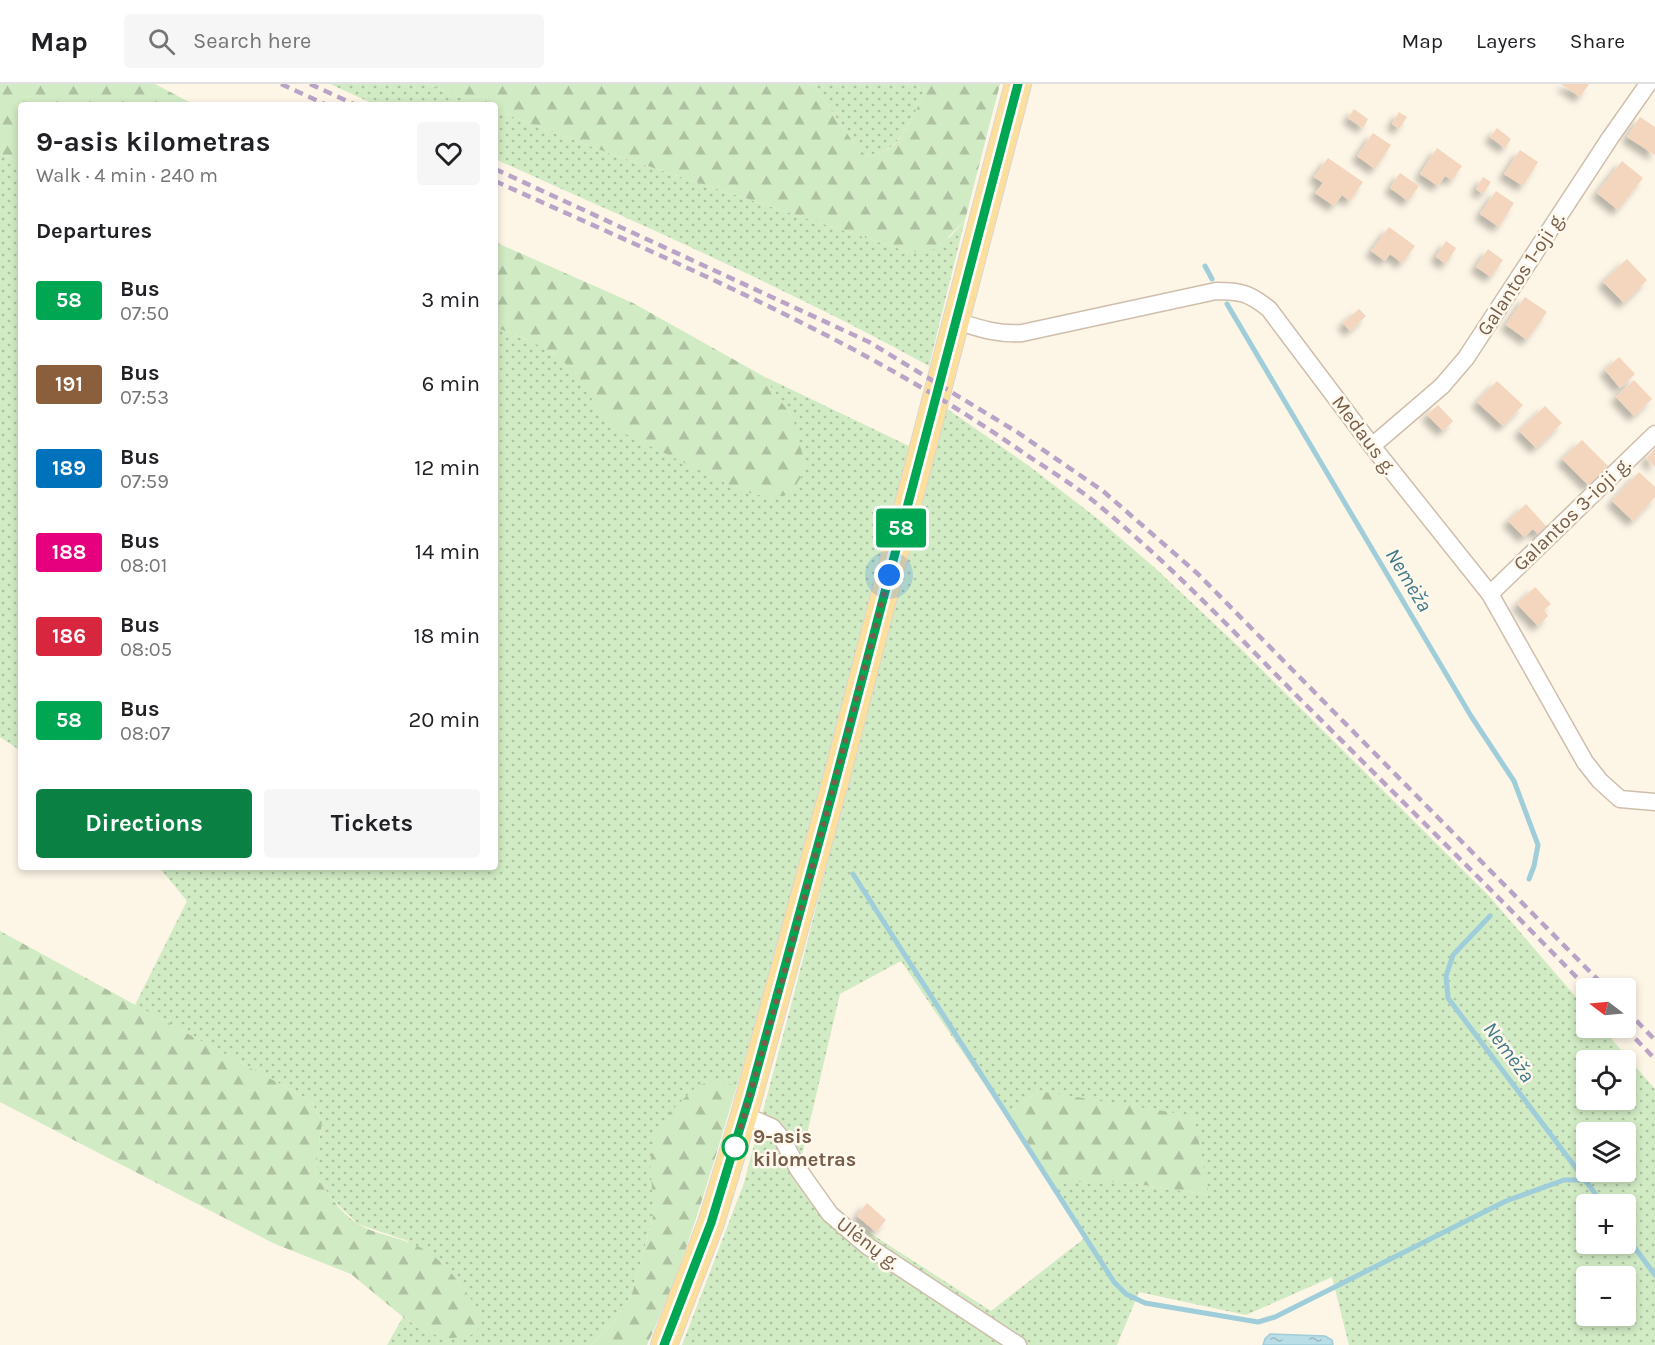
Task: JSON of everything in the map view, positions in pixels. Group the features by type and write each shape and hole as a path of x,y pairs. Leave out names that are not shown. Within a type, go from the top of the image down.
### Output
{"main road":[{"path":"664,1345 711,1223 744,1115 796,929 1018,84"}],"street":[{"name":"Galantos 1-oji g.","path":"1372,446 1442,386 1466,358 1648,84"},
{"name":"Medaus g.","path":"956,321 987,331 1007,334 1022,333 1215,291 1234,291 1252,296 1269,309 1372,446 1490,594 1585,762 1600,781 1620,799 1655,802"},
{"name":"Galantos 3-ioji g.","path":"1490,594 1655,434"},
{"name":"Ulėnų g.","path":"744,1115 772,1127 783,1140 798,1168 830,1214 857,1238 1018,1345"}],"green space":[{"path":"0,84 155,84 189,102 18,102 18,162 0,154"},
{"path":"330,84 427,84 474,102 369,102"},
{"path":"427,84 813,84 853,142 866,156 889,149 901,137 921,100 926,84 1000,84 965,220 937,248 927,252 909,252 611,154 498,111 498,102 474,102"},
{"path":"813,84 926,84 921,100 900,137 886,150 866,156 853,142"},
{"path":"498,111 611,154 909,252 950,237 965,220 929,366 822,310 498,160"},
{"path":"0,154 18,162 18,749 0,737"},
{"path":"498,243 633,303 763,376 793,418 806,468 791,494 771,498 742,491 619,431 599,411 577,374 555,354 498,328"},
{"path":"498,328 539,345 569,365 586,387 599,411 793,418 763,376 911,447 805,851 737,1086 711,1082 653,1194 654,1213 632,1294 616,1319 591,1345 387,1345 403,1317 427,1333 408,1241 358,1224 332,1199 315,1175 322,1121 311,1101 135,1005 187,901 161,870 498,870"},
{"path":"943,406 1029,466 1098,519 1155,568 1241,649 1489,896 1576,997 1576,1038 1611,1038 1621,1050 1576,1050 1576,1110 1636,1110 1636,1067 1655,1089 1655,1345 1349,1345 1332,1277 1246,1315 1139,1292 1117,1345 682,1345 744,1183","holes":["901,961 1005,1115 1039,1091 1209,1195 1124,1182 1050,1182 1086,1237 991,1311 848,1219 823,1192 802,1155 840,994"]},
{"path":"0,931 311,1101 322,1121 315,1175 329,1195 345,1214 358,1224 420,1247 444,1265 482,1315 478,1330 468,1337 450,1338 427,1333 403,1317 351,1274 275,1244 0,1102"},
{"path":"711,1082 737,1086 674,1282 647,1345 591,1345 616,1319 632,1294 654,1213 650,1163 655,1134 669,1113 698,1085"},
{"path":"1039,1091 1194,1116 1209,1195 1124,1182 1050,1182 1005,1115"}],"water":[{"path":"1270,1334 1325,1336 1332,1340 1333,1345 1263,1345"}],"building":[{"path":"1561,84 1589,84 1580,97"},
{"path":"1354,109 1368,119 1363,128 1348,118"},
{"path":"1399,112 1407,117 1399,129 1392,124"},
{"path":"1640,117 1655,127 1655,155 1627,137"},
{"path":"1497,128 1511,139 1505,148 1490,137"},
{"path":"1373,133 1391,145 1375,169 1357,156"},
{"path":"1437,148 1462,166 1452,180 1445,176 1438,186 1420,174"},
{"path":"1520,150 1538,162 1523,186 1504,174"},
{"path":"1328,158 1363,182 1350,201 1342,195 1334,206 1315,193 1323,183 1314,177"},
{"path":"1622,161 1643,178 1618,210 1597,193"},
{"path":"1400,173 1419,186 1408,201 1390,188"},
{"path":"1483,177 1491,182 1483,194 1476,189"},
{"path":"1496,191 1514,203 1499,227 1480,214"},
{"path":"1389,227 1415,246 1402,263 1390,254 1385,261 1371,251"},
{"path":"1446,241 1456,248 1446,264 1436,257"},
{"path":"1488,249 1503,260 1491,277 1476,267"},
{"path":"1627,259 1647,280 1624,303 1603,282"},
{"path":"1525,297 1547,312 1527,340 1506,325"},
{"path":"1359,309 1366,316 1350,331 1343,323"},
{"path":"1619,357 1635,374 1620,388 1605,370"},
{"path":"1634,380 1652,399 1634,416 1616,397"},
{"path":"1497,381 1523,405 1503,426 1477,402"},
{"path":"1438,405 1453,421 1443,431 1427,415"},
{"path":"1545,406 1562,423 1536,448 1519,431"},
{"path":"1582,440 1609,467 1589,486 1562,459"},
{"path":"1655,448 1655,467 1646,459"},
{"path":"1639,472 1655,487 1655,497 1633,521 1612,501"},
{"path":"1526,504 1547,527 1539,535 1533,529 1524,537 1508,521"},
{"path":"1535,587 1551,604 1544,610 1548,616 1538,626 1517,604"},
{"path":"867,1203 886,1220 876,1232 857,1216"}],"waterway":[{"name":"Nemėža","path":"1205,266 1212,279"},
{"name":"Nemėža","path":"1227,304 1471,716 1514,781 1538,845 1529,879"},
{"path":"853,874 1114,1282 1126,1294 1145,1303 1258,1322 1275,1317 1506,1201 1564,1180 1576,1180"},
{"name":"Nemėža","path":"1490,916 1453,955 1446,976 1448,998 1595,1194"},
{"name":"Nemėža","path":"1636,1249 1655,1275"}],"railway":[{"path":"281,84 320,102"},
{"path":"310,84 349,102"},
{"path":"498,170 869,342 1017,432 1103,491 1198,574 1596,978"},
{"path":"498,182 700,274 835,340 965,414 1080,491 1123,526 1201,598 1577,978"},
{"path":"1636,1020 1655,1040"},
{"path":"1635,1038 1655,1059"}],"bus line":[{"name":"58","path":"664,1345 711,1223 732,1159 784,974 1018,84"}],"place":[{"name":"9-asis kilometras","path":"735,1147"}],"route":[{"path":"735,1147 784,974 889,575"}]}
